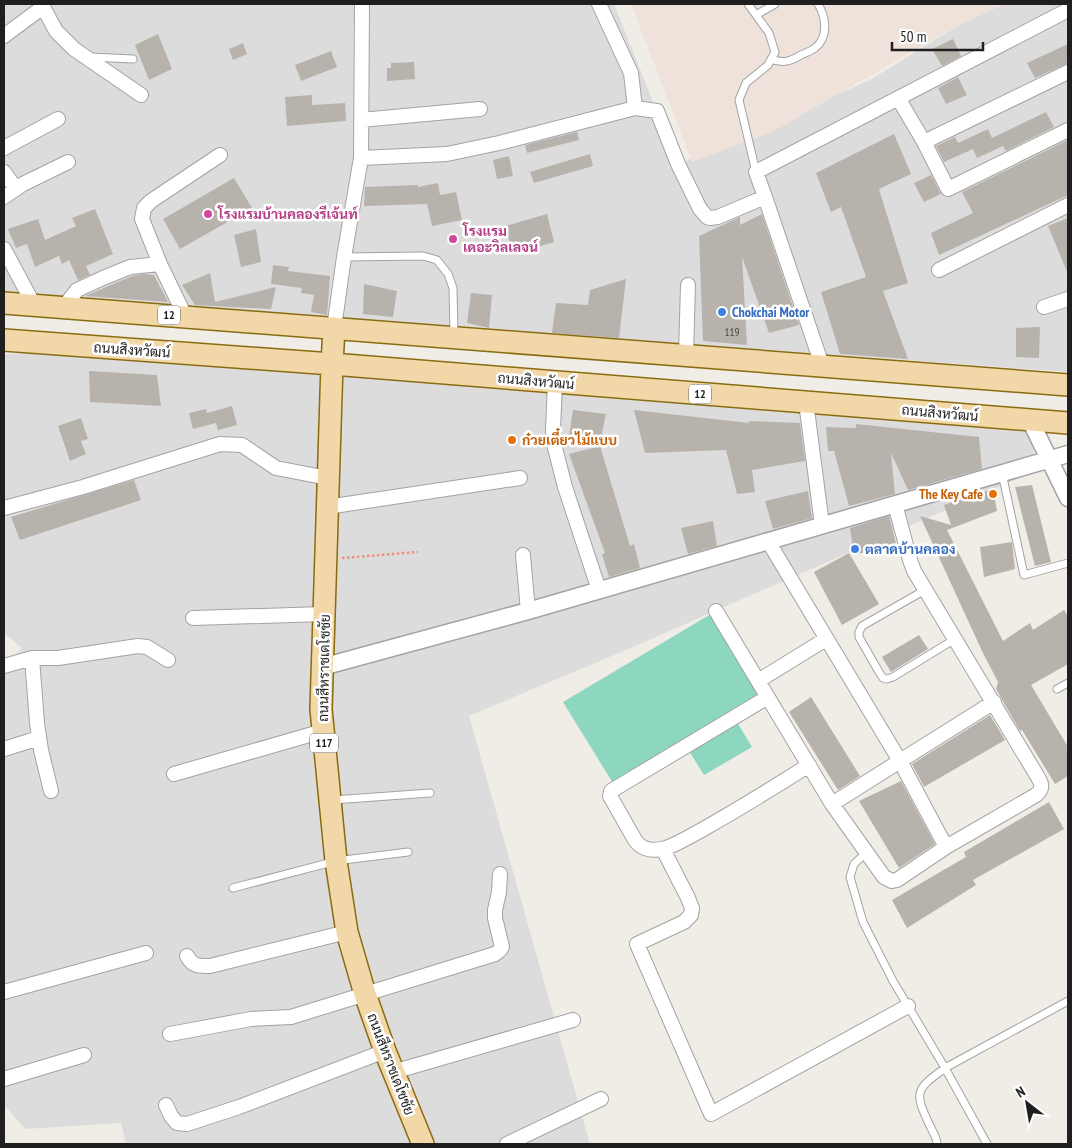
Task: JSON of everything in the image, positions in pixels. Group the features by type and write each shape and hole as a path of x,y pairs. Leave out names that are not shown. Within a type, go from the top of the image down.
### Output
{"main road":[{"name":"12","path":"4,303 454,336 1068,385"},
{"name":"ถนนสีหราชเดโชชัย","path":"334,328 321,709 336,861 347,932 365,994 419,1143"},
{"name":"ถนนสิงหวัฒน์","path":"4,340 332,364 1068,423"}],"street":[{"path":"334,328 344,257 362,158 362,4"},
{"path":"599,4 631,73 635,108"},
{"path":"4,36 42,5 56,31 74,49 141,96"},
{"path":"822,365 756,172 1068,10"},
{"path":"924,142 1068,72"},
{"path":"898,98 924,142 948,189 1068,130"},
{"path":"362,158 447,154 635,108 657,111 678,164 700,209 707,217 718,217 765,197"},
{"path":"361,120 480,109"},
{"path":"4,148 58,119"},
{"path":"185,316 160,264 142,219 144,208 150,201 220,155"},
{"path":"4,197 68,162"},
{"path":"4,172 16,189"},
{"path":"939,270 1068,205"},
{"path":"4,249 34,305"},
{"path":"63,308 77,290 102,278 130,267 160,264"},
{"path":"686,354 688,285"},
{"path":"1044,308 1068,299"},
{"path":"555,382 554,444 565,487 598,590"},
{"path":"806,402 822,525"},
{"path":"1030,420 1068,498"},
{"path":"4,508 83,487 220,444 242,444 276,468 328,478"},
{"path":"322,667 528,611 1068,454"},
{"path":"327,506 520,478"},
{"path":"716,610 832,804 884,877 892,881 897,880 946,847 1042,789 1039,779 994,702 911,566 895,504"},
{"path":"768,541 900,761 946,847"},
{"path":"524,555 528,611"},
{"path":"193,618 324,614"},
{"path":"758,681 826,639"},
{"path":"4,666 32,658 80,655 138,646 146,647 168,660"},
{"path":"32,658 39,738 50,791"},
{"path":"768,697 611,791 610,796 640,847 663,849 672,846 731,814 809,765"},
{"path":"832,804 994,702"},
{"path":"174,774 323,732"},
{"path":"4,749 39,738"},
{"path":"663,849 688,898 692,908 691,915 684,922 637,944 712,1114 908,1006"},
{"path":"170,1034 251,1019 291,1017 499,951 502,947 495,910 500,874"},
{"path":"187,956 191,963 197,966 210,966 347,932"},
{"path":"4,992 146,952"},
{"path":"393,1072 573,1020"},
{"path":"166,1105 177,1123 187,1124 239,1107 385,1051"},
{"path":"4,1078 84,1055"},
{"path":"508,1144 602,1098"}],"lane":[{"path":"748,4 769,33 775,52 768,65 746,83 739,100 756,172"},
{"path":"756,15 775,4"},
{"path":"771,59 777,62 789,62 816,47 822,39 825,26 822,11 818,4"},
{"path":"85,57 133,59"},
{"path":"344,257 423,256 436,260 448,274 453,288 454,336"},
{"path":"1002,473 1024,575 1068,563"},
{"path":"925,590 862,626 858,632 882,678 893,677 955,639"},
{"path":"1057,689 1068,683"},
{"path":"330,800 430,793"},
{"path":"232,888 336,861 408,852"},
{"path":"867,852 854,864 850,877 863,922 893,982 946,1068 987,1144"},
{"path":"937,1144 918,1098 920,1090 927,1081 946,1068 1068,1001"}],"path":[{"path":"326,559 418,552"}],"shaded area":[{"path":"4,4 614,4 678,164 870,80 993,4 1068,4 1068,372 4,294"},
{"path":"631,4 1005,4 955,27 772,132 692,162"},
{"path":"132,350 1030,420 1035,471 626,650 469,716 590,1144 126,1144 121,1123 25,1129 4,1105 4,666 22,648 4,633 4,354"}],"green space":[{"path":"716,611 768,697 734,717 752,747 704,775 686,746 616,788 563,702"}],"building":[{"path":"158,34 172,69 149,80 135,45"},
{"path":"953,39 961,56 942,66 932,49"},
{"path":"243,43 247,54 233,60 229,49"},
{"path":"1068,44 1068,63 1035,78 1027,63"},
{"path":"331,51 337,67 301,81 295,65"},
{"path":"414,62 415,79 387,81 387,68 391,68 391,63"},
{"path":"958,77 967,95 946,104 938,88"},
{"path":"312,95 312,105 345,103 346,121 287,126 285,97"},
{"path":"1046,112 1054,127 1006,151 1003,146 977,158 973,149 944,162 936,146 955,137 958,143 988,129 992,138"},
{"path":"577,132 579,140 527,153 525,145"},
{"path":"894,134 911,174 879,189 908,283 883,291 908,359 840,354 821,292 866,277 841,207 831,212 816,173"},
{"path":"1068,140 1068,195 939,255 931,233 973,213 962,192"},
{"path":"590,154 593,166 534,183 530,172"},
{"path":"509,156 513,176 497,179 493,160"},
{"path":"931,175 941,194 924,202 914,183"},
{"name":"โรงแรมบ้านคลองรีเจ้นท์","path":"234,178 252,208 180,249 163,219"},
{"path":"438,183 440,195 456,192 462,220 432,226 427,204 364,206 365,187 418,185 418,187"},
{"path":"95,209 113,254 86,266 90,275 78,280 69,260 62,264 59,256 35,267 27,244 16,248 8,229 38,219 45,240 76,226 72,218"},
{"path":"547,214 554,242 513,254 505,226"},
{"path":"762,214 799,325 769,333 742,257 747,345 703,341 699,236 740,217 740,225"},
{"path":"1068,218 1068,274 1048,226"},
{"path":"256,229 261,262 241,267 234,235"},
{"path":"273,265 289,267 288,271 330,276 327,315 311,312 314,295 301,293 302,288 271,284"},
{"path":"210,273 215,302 276,287 271,309 195,305 182,285"},
{"path":"154,275 168,302 85,296 132,276"},
{"path":"626,279 619,338 552,333 556,303 588,305 590,290"},
{"path":"364,284 397,291 393,317 363,314"},
{"path":"471,293 492,295 489,328 467,323"},
{"path":"1040,327 1039,358 1016,357 1016,328"},
{"path":"89,371 157,375 161,406 90,402"},
{"path":"232,406 237,425 218,430 216,423 193,429 189,413 206,409 207,413"},
{"path":"573,410 606,414 600,442 569,436"},
{"path":"634,410 749,423 749,421 800,423 805,461 752,470 755,492 737,494 726,450 645,453"},
{"path":"81,418 88,439 81,441 86,454 70,461 58,426"},
{"path":"856,424 979,437 982,469 908,490 891,453 895,494 849,506 834,451 828,451 826,427 856,428"},
{"path":"600,446 630,546 634,544 640,568 609,577 602,554 605,553 569,454"},
{"path":"134,480 141,500 20,540 11,517"},
{"path":"1032,485 1051,562 1035,566 1015,487"},
{"path":"993,489 997,511 947,530 1003,641 1030,623 1033,630 1064,610 1068,616 1068,664 1031,685 1068,747 1068,776 1055,784 1022,730 1020,731 996,689 998,682 920,516 951,525 944,505"},
{"path":"808,491 812,518 773,529 765,501"},
{"path":"889,516 896,543 854,555 850,528"},
{"path":"713,521 717,546 688,554 681,528"},
{"path":"1012,542 1015,569 984,577 980,547"},
{"path":"849,553 879,604 842,625 814,572"},
{"path":"919,635 928,649 891,672 882,657"},
{"path":"811,697 860,776 838,790 789,712"},
{"path":"990,715 1005,740 924,787 912,764"},
{"path":"901,781 935,844 899,868 859,801"},
{"path":"1049,802 1064,829 973,880 976,885 907,928 892,900 966,857 964,852"}],"place":[{"name":"โรงแรมบ้านคลองรีเจ้นท์","path":"208,214"},
{"name":"โรงแรม เดอะวิลเลจน์","path":"453,239"},
{"name":"Chokchai Motor","path":"722,312"},
{"name":"ก๋วยเตี๋ยวไม้แบบ","path":"512,440"},
{"name":"The Key Cafe","path":"993,494"},
{"name":"ตลาดบ้านคลอง","path":"855,549"}]}
